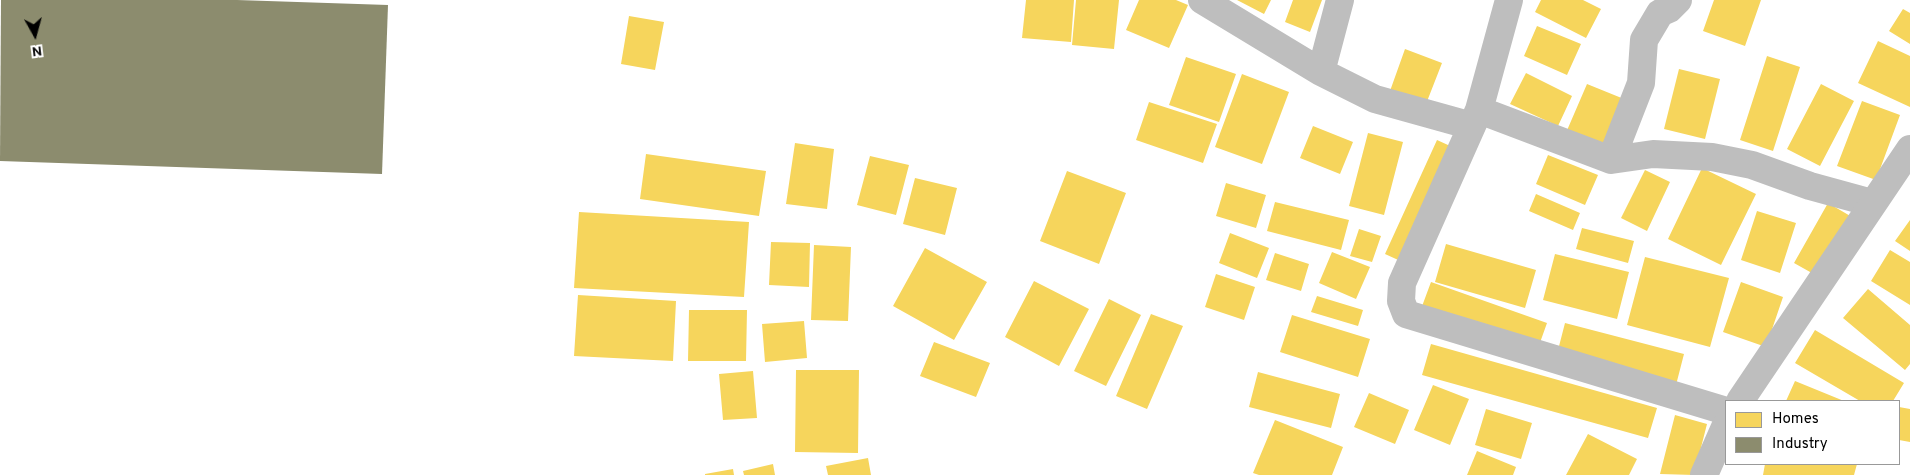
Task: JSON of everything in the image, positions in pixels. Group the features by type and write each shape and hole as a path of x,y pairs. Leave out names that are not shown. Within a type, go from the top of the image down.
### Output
{"street":[{"path":"1202,0 1321,72 1375,99 1475,118 1611,160 1653,154 1712,157 1752,165 1810,186 1872,203"},
{"path":"1321,72 1340,0"},
{"path":"1510,0 1475,118 1402,283 1401,301 1406,314 1725,411"},
{"path":"1611,160 1641,83 1644,40 1660,13 1669,9 1678,0"},
{"path":"1741,400 1910,149"},
{"path":"1704,475 1725,427"}],"building: Homes":[{"path":"1026,0 1074,0 1071,42 1022,38"},
{"path":"1076,0 1119,0 1114,49 1072,45"},
{"path":"1139,0 1176,0 1188,5 1169,48 1126,30"},
{"path":"1237,0 1271,0 1264,14"},
{"path":"1293,0 1322,0 1310,32 1285,22"},
{"path":"1541,0 1583,0 1601,9 1586,38 1535,12"},
{"path":"1714,0 1761,0 1745,46 1703,31"},
{"path":"1903,9 1910,13 1910,44 1889,31"},
{"path":"629,16 664,22 655,70 621,64"},
{"path":"1537,26 1581,44 1567,75 1524,56"},
{"path":"1878,41 1910,56 1910,107 1858,83"},
{"path":"1405,49 1442,63 1426,104 1390,91"},
{"path":"1767,56 1800,67 1773,151 1740,140"},
{"path":"1186,57 1236,74 1219,122 1169,105"},
{"path":"1679,69 1720,79 1705,139 1664,129"},
{"path":"1526,73 1572,96 1558,126 1510,104"},
{"path":"1242,74 1289,92 1262,164 1215,147"},
{"path":"1587,84 1624,99 1603,151 1565,135"},
{"path":"1821,84 1854,101 1820,166 1787,149"},
{"path":"1862,101 1900,115 1876,180 1837,166"},
{"path":"1149,102 1217,124 1203,163 1136,140"},
{"path":"1313,126 1353,142 1340,174 1300,158"},
{"path":"1368,133 1403,142 1384,215 1349,206"},
{"path":"1437,140 1459,150 1407,264 1385,254"},
{"path":"795,143 834,149 827,209 786,204"},
{"path":"646,154 766,171 759,216 640,199"},
{"path":"1548,155 1598,175 1585,205 1536,184"},
{"path":"870,156 909,165 896,215 857,205"},
{"path":"1702,168 1756,194 1721,265 1668,239"},
{"path":"1645,170 1670,182 1647,231 1621,218"},
{"path":"1067,171 1126,193 1099,264 1040,241"},
{"path":"915,178 957,188 945,235 903,224"},
{"path":"1226,183 1266,195 1256,228 1216,216"},
{"path":"1536,194 1580,213 1573,230 1529,211"},
{"path":"1275,202 1349,220 1341,250 1267,231"},
{"path":"1828,203 1852,217 1819,277 1794,263"},
{"path":"1757,211 1796,223 1780,273 1741,260"},
{"path":"579,212 749,222 744,297 574,288"},
{"path":"1910,220 1910,251 1895,241"},
{"path":"1582,228 1634,241 1628,263 1576,249"},
{"path":"1359,229 1381,236 1372,262 1350,256"},
{"path":"1230,233 1269,248 1257,278 1219,263"},
{"path":"771,242 810,243 809,287 769,285"},
{"path":"1446,244 1536,270 1525,308 1435,282"},
{"path":"814,245 851,247 848,321 811,320"},
{"path":"925,248 987,282 954,340 893,306"},
{"path":"1890,250 1910,262 1910,305 1871,281"},
{"path":"1332,252 1370,267 1356,299 1319,283"},
{"path":"1275,253 1309,264 1301,291 1266,280"},
{"path":"1555,254 1629,272 1617,319 1543,300"},
{"path":"1645,257 1729,278 1710,347 1627,325"},
{"path":"1216,274 1255,287 1244,320 1205,307"},
{"path":"1034,281 1089,309 1059,366 1005,337"},
{"path":"1431,282 1547,323 1537,351 1421,309"},
{"path":"1741,282 1783,297 1766,347 1723,332"},
{"path":"1868,289 1910,325 1910,364 1905,370 1843,318"},
{"path":"578,295 676,301 673,361 574,356"},
{"path":"1317,296 1363,310 1358,326 1311,312"},
{"path":"1109,299 1141,315 1106,386 1074,371"},
{"path":"689,310 747,310 746,361 688,361"},
{"path":"1151,314 1183,326 1147,409 1116,396"},
{"path":"1292,315 1370,339 1358,377 1280,352"},
{"path":"804,321 807,358 765,362 762,324"},
{"path":"1565,323 1684,354 1676,385 1557,354"},
{"path":"1815,330 1904,383 1894,400 1858,400 1795,363"},
{"path":"934,342 990,363 976,397 920,376"},
{"path":"1431,344 1657,408 1648,438 1422,375"},
{"path":"796,370 859,370 858,453 795,452"},
{"path":"753,371 757,418 723,420 719,374"},
{"path":"1258,372 1340,394 1331,428 1249,407"},
{"path":"1795,381 1842,400 1786,400"},
{"path":"1433,385 1469,399 1450,445 1414,430"},
{"path":"1369,393 1409,410 1395,444 1354,427"},
{"path":"1900,407 1910,409 1910,442 1900,440"},
{"path":"1486,409 1532,423 1521,459 1475,445"},
{"path":"1675,415 1707,424 1694,475 1660,474"},
{"path":"1275,420 1343,447 1332,475 1259,475 1253,473"},
{"path":"1588,434 1637,459 1629,475 1566,475"},
{"path":"1477,451 1516,467 1513,475 1467,475"},
{"path":"868,458 871,475 828,475 826,466"},
{"path":"773,464 775,475 744,475 743,471"},
{"path":"1765,465 1857,465 1854,475 1763,475"},
{"path":"733,469 734,475 705,475 705,474"}],"building: Industry":[{"path":"1,0 237,0 388,5 382,174 0,161"}]}
